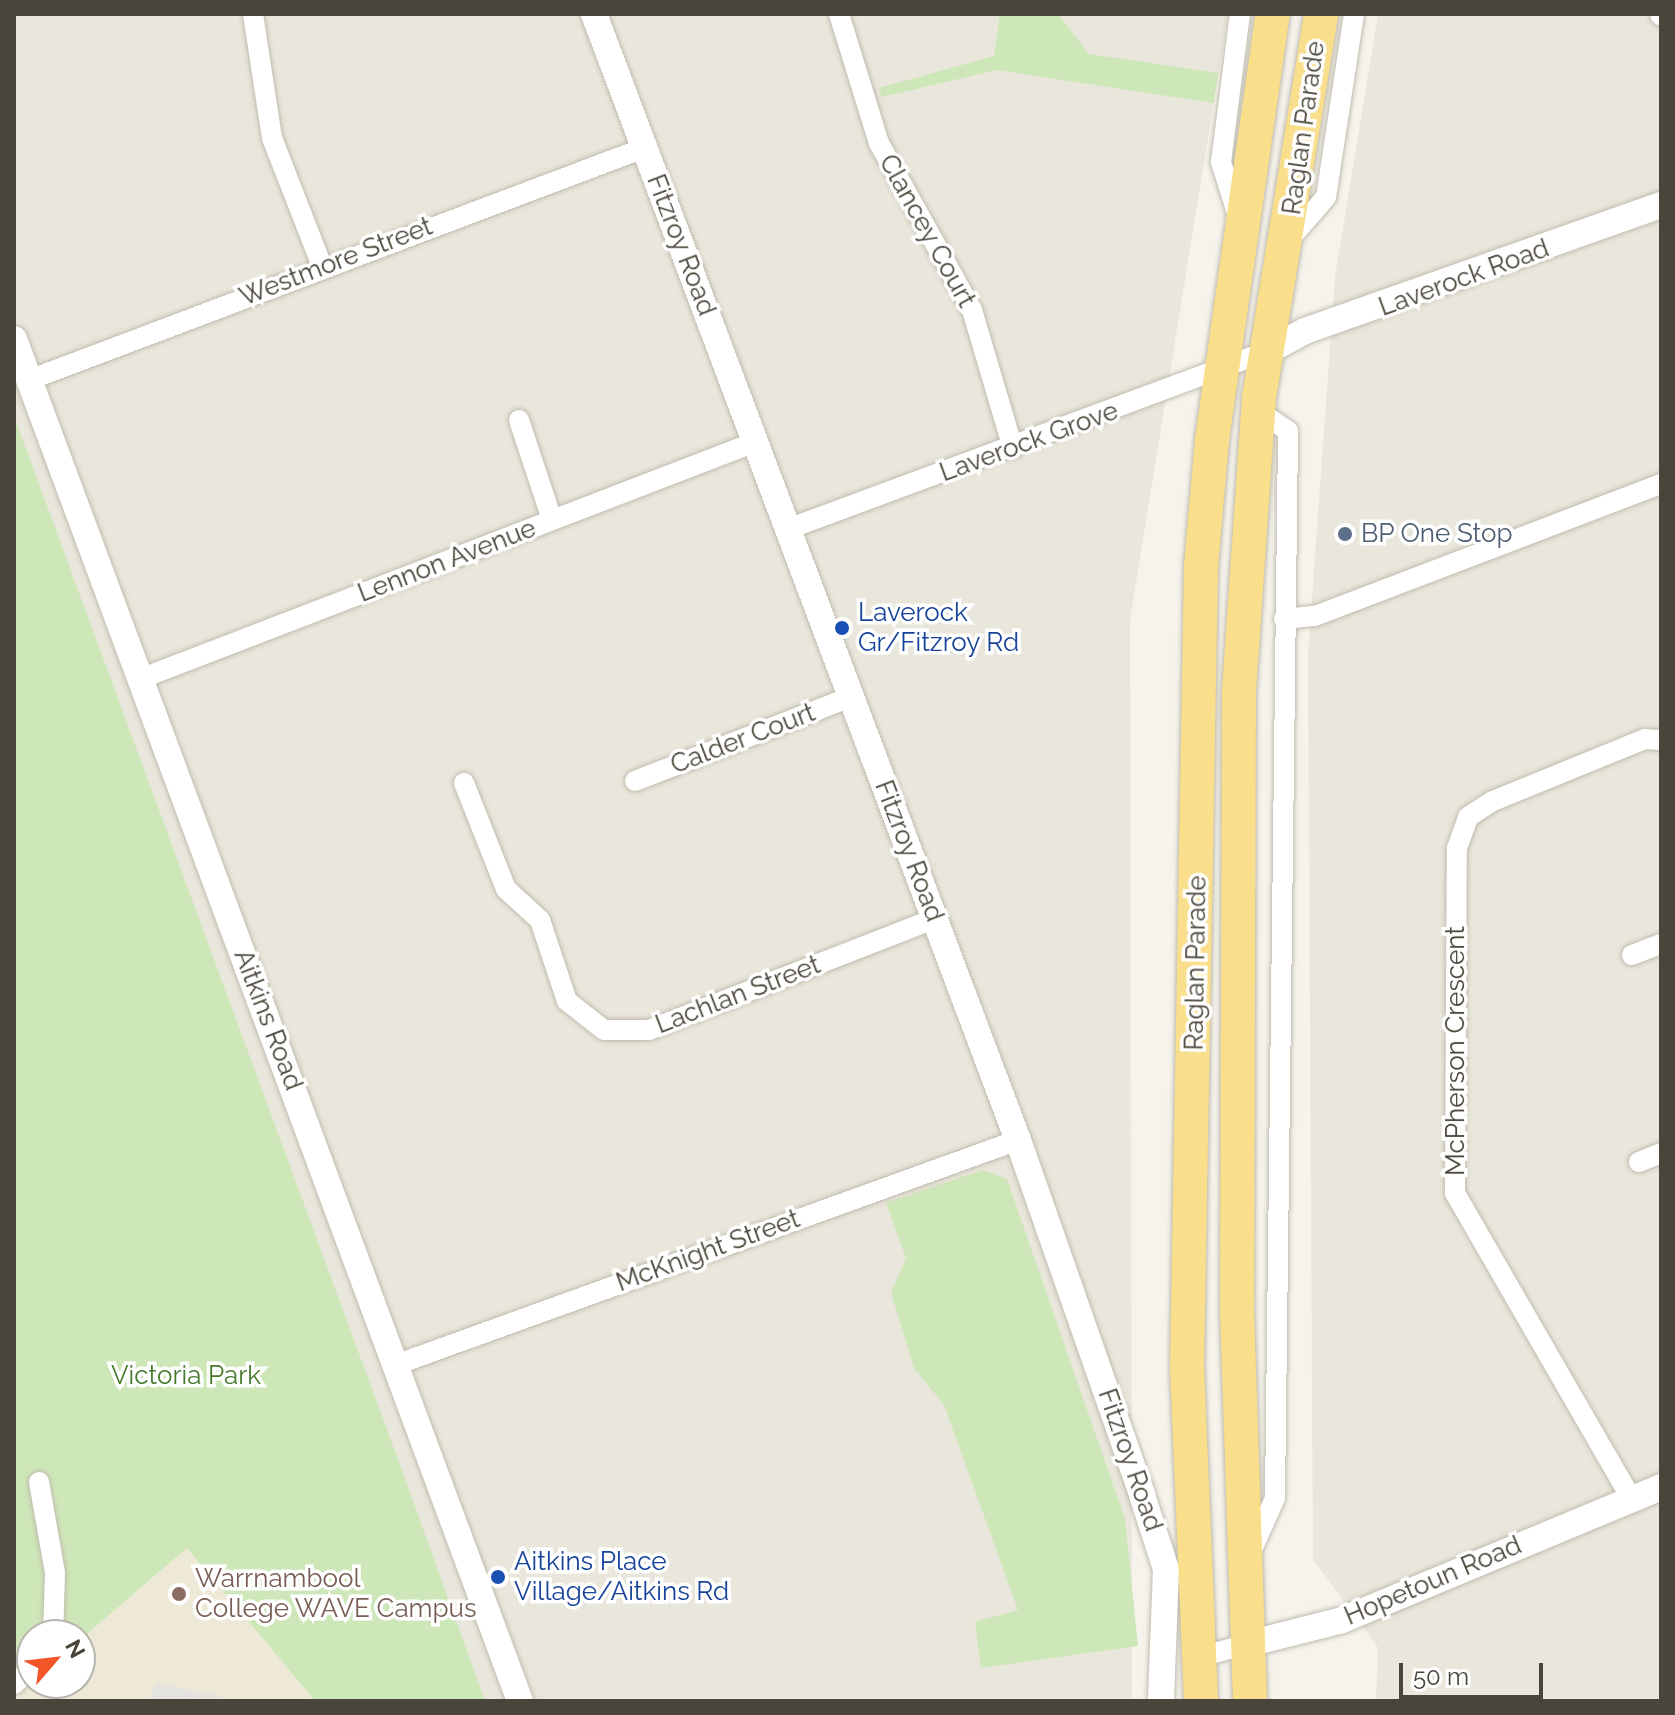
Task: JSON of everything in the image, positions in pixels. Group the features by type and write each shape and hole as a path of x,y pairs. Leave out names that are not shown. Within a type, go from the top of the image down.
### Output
{"highway":[{"name":"Raglan Parade","path":"1201,1701 1187,1368 1201,566 1221,373 1273,14"},
{"name":"Raglan Parade","path":"1250,1701 1242,1568 1239,691 1258,411 1288,241 1321,14"}],"street":[{"path":"253,14 272,138 322,266"},
{"name":"Fitzroy Road","path":"594,14 1018,1140 1166,1569 1161,1701"},
{"name":"Clancey Court","path":"839,14 879,143 972,310 1013,448"},
{"name":"Raglan Parade","path":"1240,14 1221,162 1242,228"},
{"name":"Raglan Parade","path":"1288,241 1326,197 1354,14"},
{"name":"Westmore Street","path":"23,374 644,148"},
{"name":"Laverock Road","path":"1268,351 1305,331 1661,205"},
{"name":"Aitkins Road","path":"14,339 23,374 398,1364 520,1701"},
{"name":"Laverock Grove","path":"788,529 1221,373 1268,351"},
{"name":"Raglan Parade","path":"1242,1568 1275,1498 1288,431 1258,411"},
{"path":"519,420 552,520"},
{"name":"Lennon Avenue","path":"140,679 755,442"},
{"path":"1284,619 1315,616 1661,484"},
{"name":"Calder Court","path":"635,781 851,697"},
{"name":"McPherson Crescent","path":"1631,1498 1455,1193 1457,848 1468,817 1493,801 1645,739 1661,740"},
{"name":"Lachlan Street","path":"464,783 506,889 546,933 567,1001 604,1030 649,1030 934,919"},
{"path":"1632,955 1661,944"},
{"name":"McKnight Street","path":"398,1364 1018,1140"},
{"path":"1639,1162 1661,1153"},
{"path":"39,1482 55,1573 54,1619"},
{"name":"Hopetoun Road","path":"1199,1657 1342,1620 1661,1487"}],"shaded area":[{"path":"14,14 1228,14 1130,620 1132,1701 483,1701 14,421"},
{"path":"1378,14 1661,14 1661,1701 1376,1701 1378,1648 1313,1559 1308,654 1335,278"},
{"name":"Warrnambool College WAVE Campus","path":"187,1548 315,1701 14,1701 96,1699 96,1626"},
{"path":"155,1683 227,1697 150,1701"}],"green space":[{"path":"1000,14 1058,14 1089,54 1218,73 1214,103 997,70 882,97 879,88 994,56"},
{"name":"Victoria Park","path":"14,416 485,1701 315,1701 187,1548 96,1626 96,1619 16,1619 14,1697"},
{"path":"983,1170 1007,1179 1125,1519 1138,1646 981,1668 975,1622 1018,1610 944,1405 914,1368 891,1293 906,1258 886,1203"}],"place":[{"name":"BP One Stop","path":"1345,534"},
{"name":"Laverock Gr/Fitzroy Rd","path":"842,628"},
{"name":"Aitkins Place Village/Aitkins Rd","path":"498,1577"},
{"name":"Warrnambool College WAVE Campus","path":"179,1594"}]}
